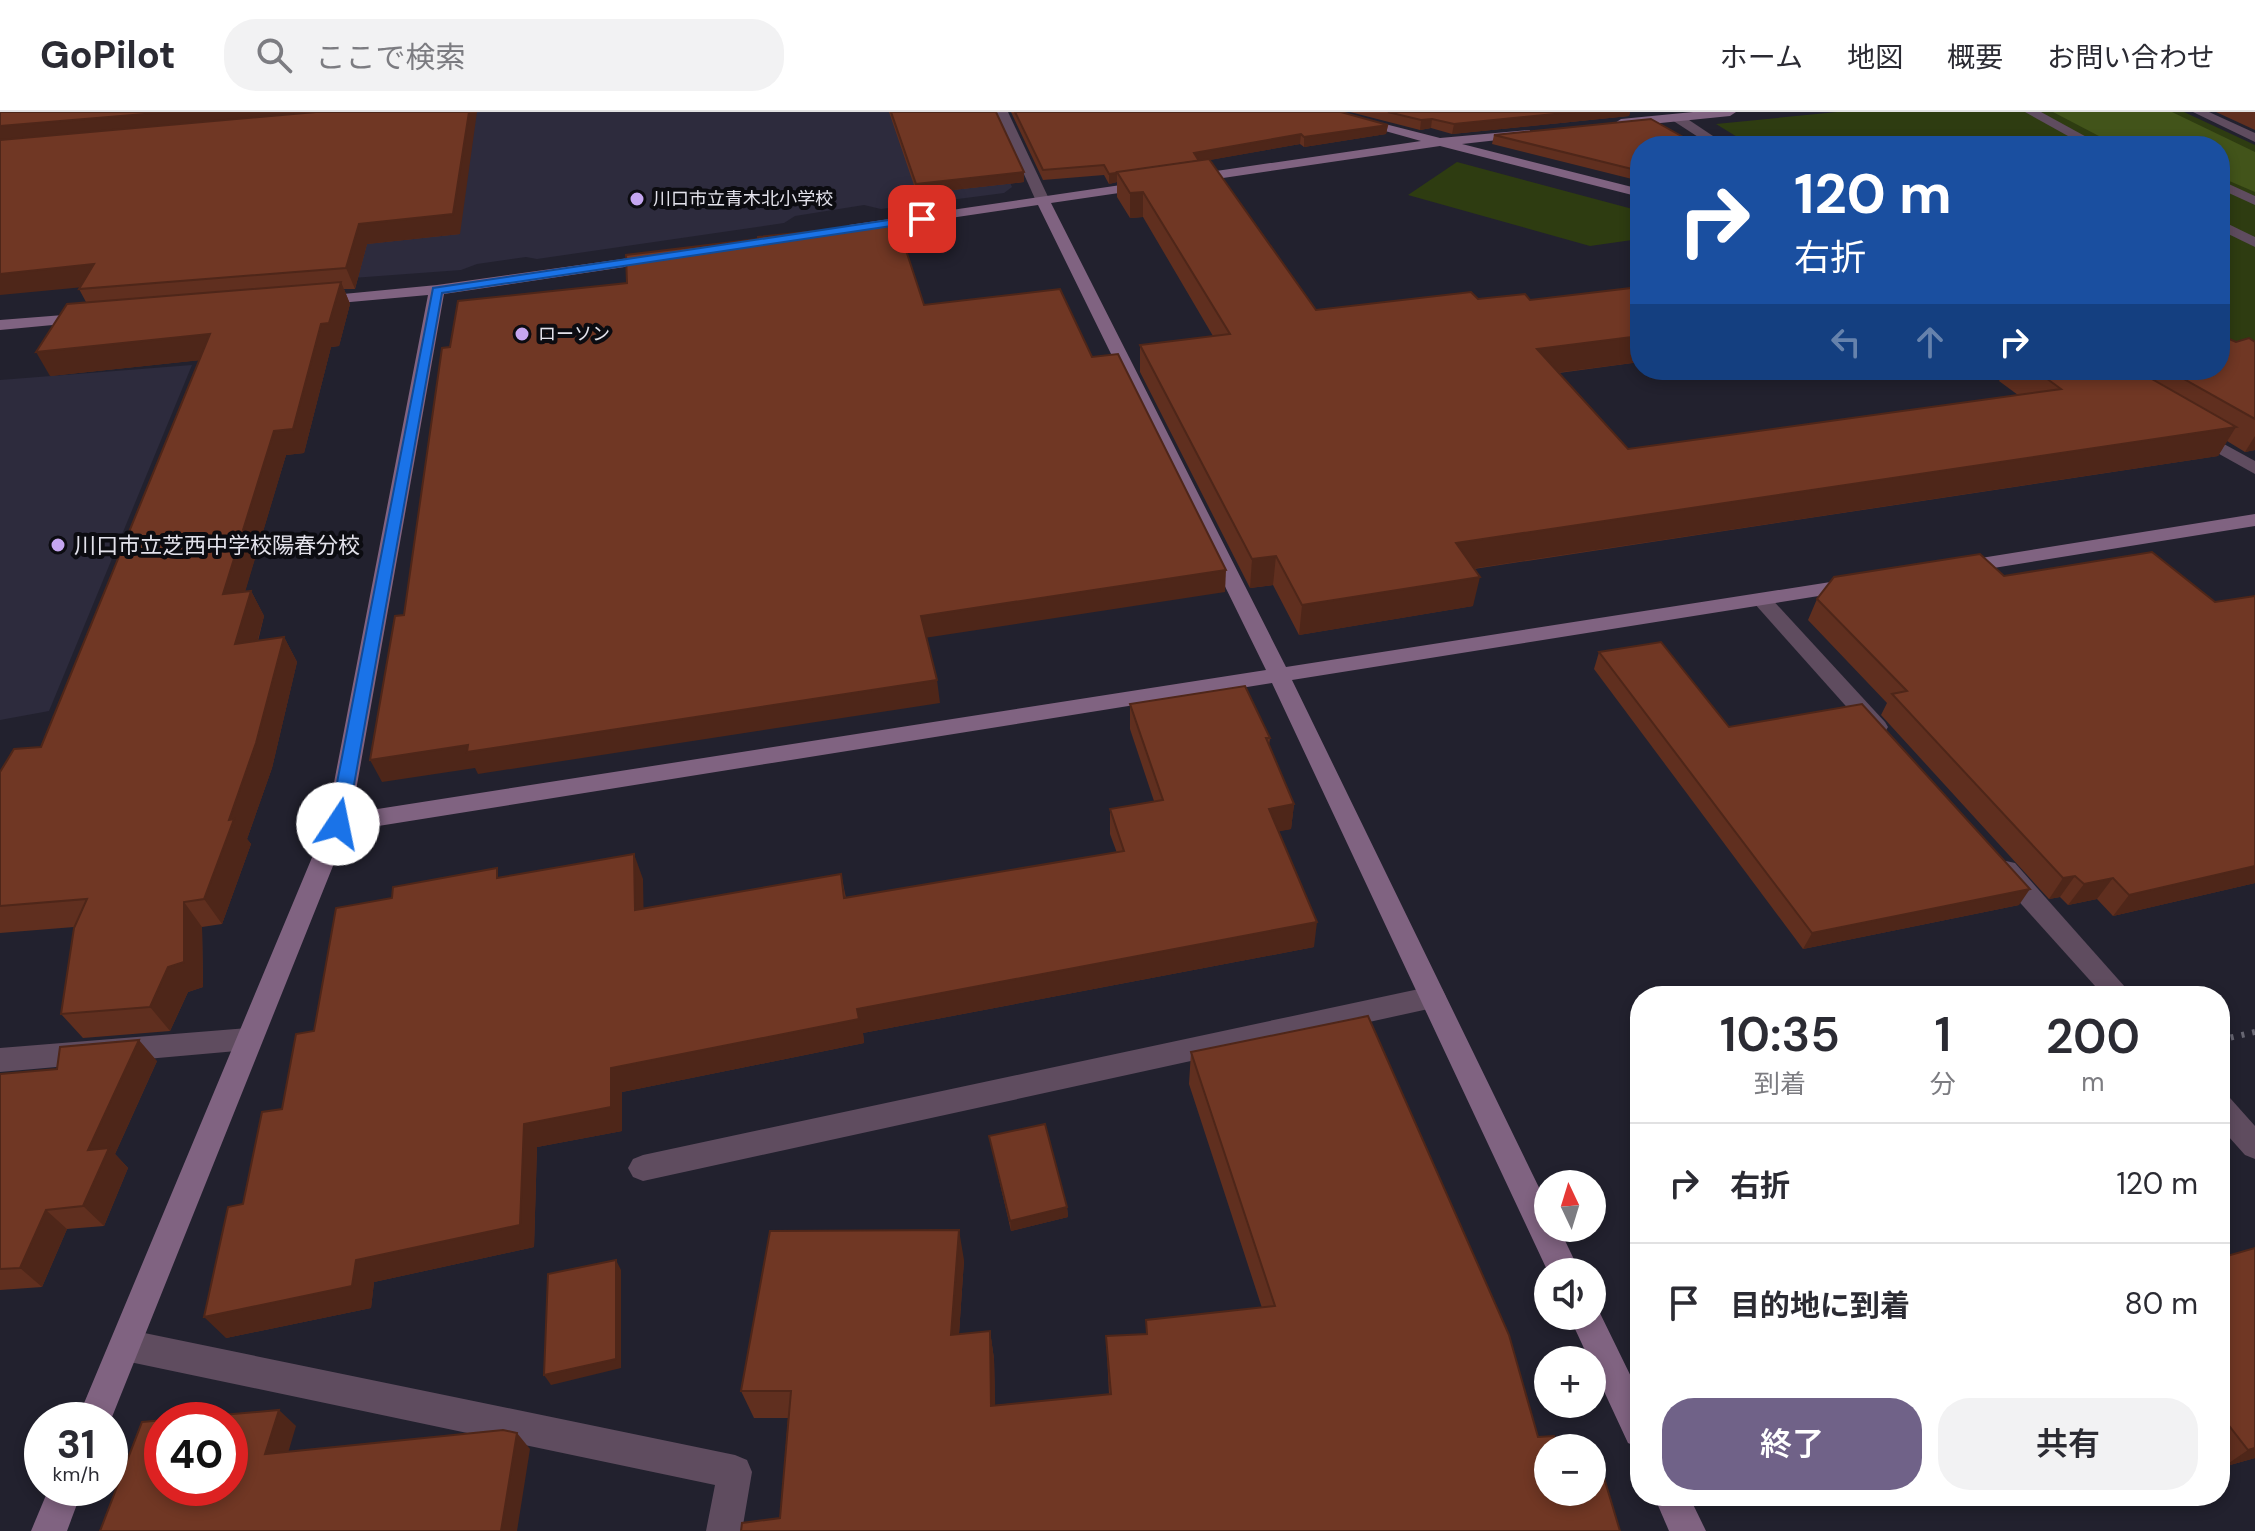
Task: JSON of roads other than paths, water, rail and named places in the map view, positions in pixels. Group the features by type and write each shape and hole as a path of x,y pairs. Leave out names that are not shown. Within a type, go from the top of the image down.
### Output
{"street":[{"path":"1002,112 1043,201 1279,675 1557,1258"},
{"path":"1323,112 1630,190"},
{"path":"1605,125 1672,115 1730,112"},
{"path":"2031,112 2077,136"},
{"path":"2199,112 2255,138"},
{"path":"1672,115 1705,136"},
{"path":"841,231 1440,142 1545,131"},
{"path":"2230,189 2255,201"},
{"path":"2230,229 2255,243"},
{"path":"296,302 437,290 670,256"},
{"path":"101,1402 338,824 437,290"},
{"path":"0,325 110,316"},
{"path":"2178,423 2255,469"},
{"path":"1931,572 2255,520"},
{"path":"338,824 1884,579"},
{"path":"1761,599 1888,739"},
{"path":"1993,856 2111,986"},
{"path":"643,1168 1433,997"},
{"path":"0,1060 248,1039"},
{"path":"2230,1118 2255,1146"},
{"path":"1592,1330 1630,1410"},
{"path":"125,1345 735,1472 724,1531"},
{"path":"49,1531 59,1506"},
{"path":"1676,1506 1688,1531"}],"place":[{"name":"川口市立青木北小学校","path":"637,199"},
{"name":"ローソン","path":"522,334"},
{"name":"川口市立芝西中学校陽春分校","path":"58,545"}]}
